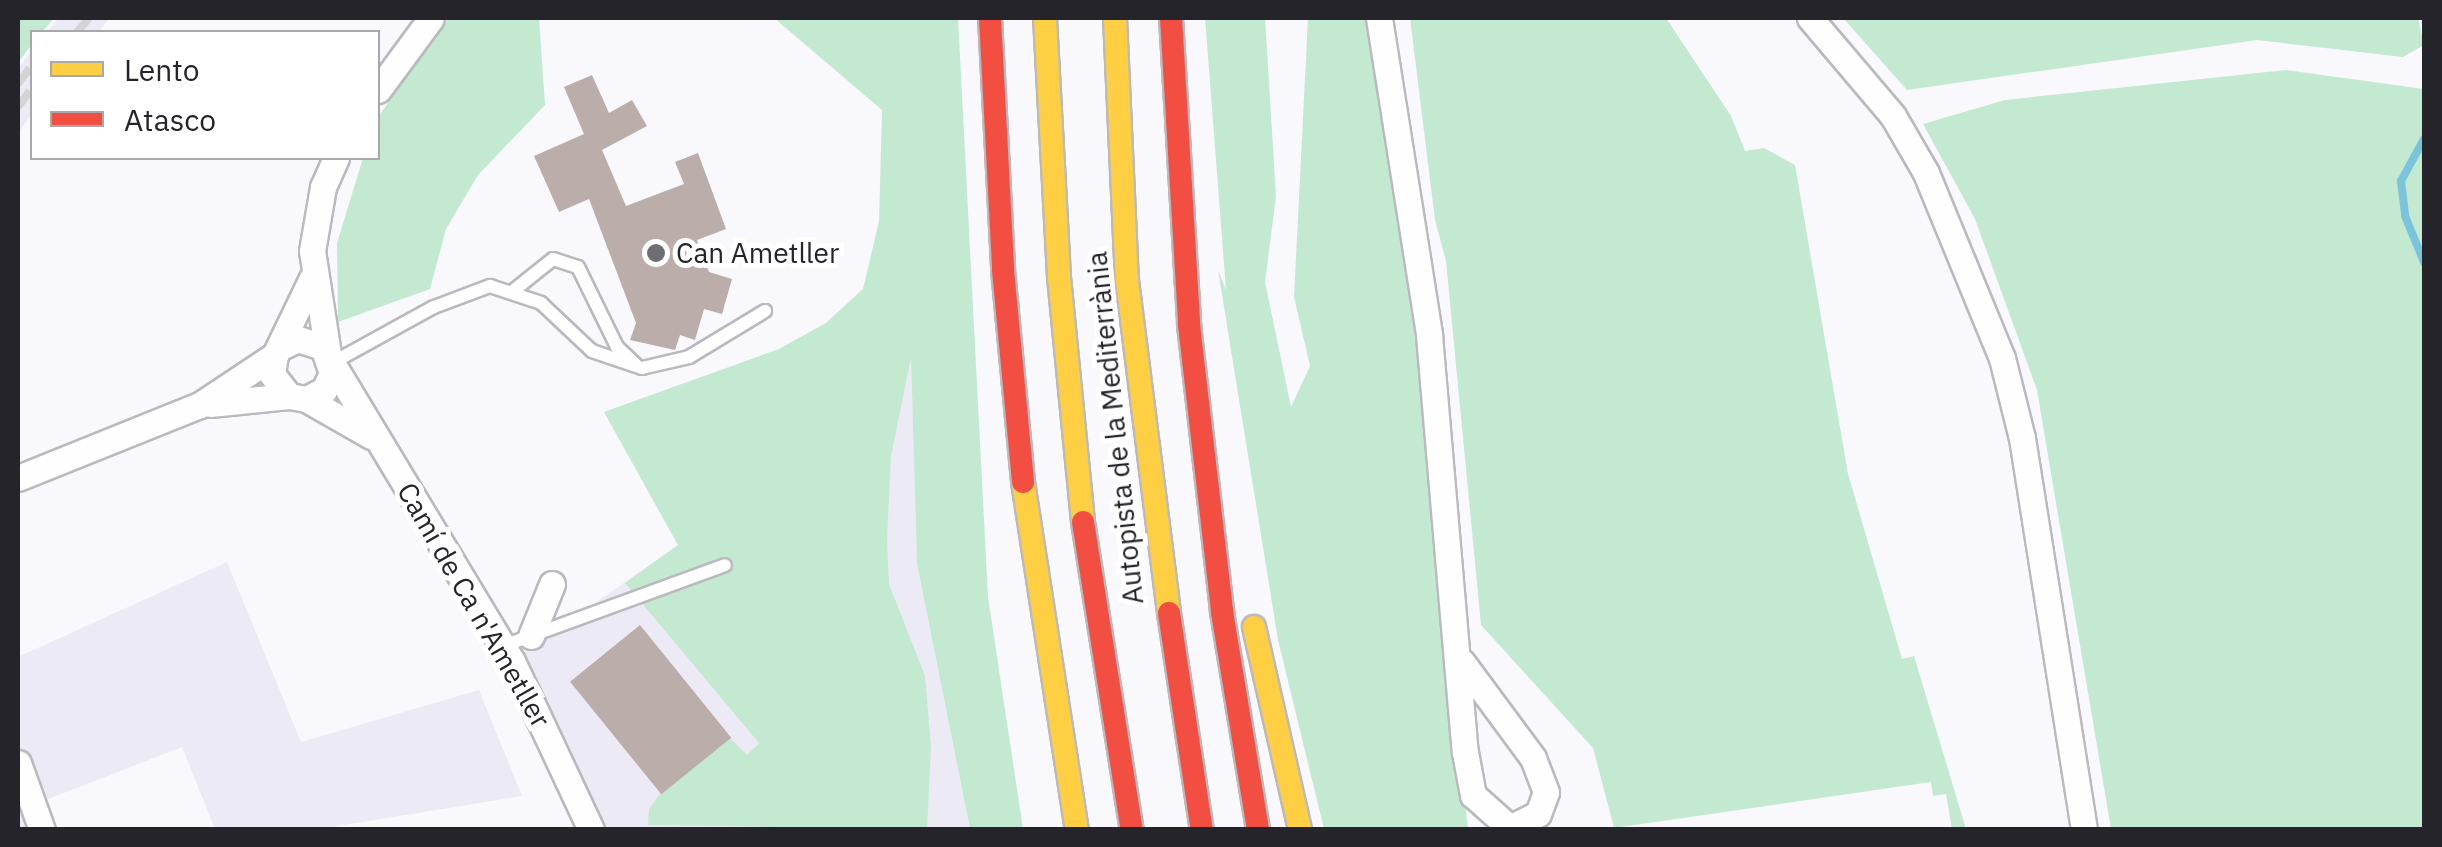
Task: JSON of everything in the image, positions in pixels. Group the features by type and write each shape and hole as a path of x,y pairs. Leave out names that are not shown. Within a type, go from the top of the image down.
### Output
{"highway":[{"path":"990,18 1011,363 1014,494 1032,709"},
{"name":"Autopista de la Mediterrània","path":"1045,18 1076,457 1132,830"},
{"name":"Autopista de la Mediterrània","path":"1115,18 1126,280 1140,418 1202,830"},
{"path":"1172,18 1180,200 1220,592 1258,830"},
{"path":"1180,200 1240,540"},
{"path":"1011,363 1031,564 1077,830"},
{"path":"1249,594 1300,830"}],"street":[{"path":"380,87 431,18"},
{"path":"1379,18 1429,336 1473,795 1510,828 1538,814 1546,792 1534,758 1462,662"},
{"path":"1810,18 1893,116 1926,173 1997,342 2022,438 2084,830"},
{"name":"Camí de Ca n'Ametller","path":"335,160 322,186 312,278 330,359 503,646 591,830"},
{"name":"Camí de Ca n'Ametller","path":"278,351 312,278"},
{"path":"18,478 200,405 278,351 307,339 330,359 324,390 298,398 200,405"},
{"path":"278,351 272,374 298,398"},
{"name":"Camí de Ca n'Ametller","path":"298,398 376,438"},
{"path":"530,636 552,584"},
{"path":"18,763 42,830"}],"lane":[{"path":"514,291 553,259 578,267 617,347 642,368"},
{"path":"330,359 464,293 490,286 541,303 592,352 642,368 690,358 765,311"},
{"path":"503,646 725,565"}],"shaded area":[{"path":"59,18 110,18 100,30 49,30"},
{"path":"30,53 30,117 18,133 18,69"},
{"path":"863,289 911,350 917,564 970,829 591,829 512,661 678,545 604,412 779,349 826,323"},
{"path":"227,562 301,742 479,690 522,796 320,829 215,829 182,747 33,805 42,829 18,829 18,657"}],"green space":[{"path":"18,18 54,18 44,30 30,30 30,47 18,63"},
{"path":"449,18 539,18 545,105 478,175 446,229 430,289 338,322 337,243 362,160 380,160 380,114"},
{"path":"774,18 958,18 988,597 1023,829 970,829 917,564 911,358 891,456 887,539 889,584 925,676 931,747 927,829 648,825 649,809 660,794 730,738 747,755 759,743 625,583 678,545 604,412 779,349 826,323 863,289 879,221 882,110"},
{"path":"1205,18 1265,18 1276,196 1265,282 1291,407 1310,366 1294,297 1308,18 1370,18 1411,301 1468,829 1324,829 1278,640 1218,270 1226,290"},
{"path":"1410,18 1666,18 1731,116 1745,151 1764,148 1795,165 1848,474 1902,659 1914,656 1966,829 1952,829 1946,794 1933,796 1931,782 1614,828 1593,748 1481,625 1446,261 1435,220"},
{"path":"1843,18 2418,18 2424,45 2403,57 2257,40 1907,90"},
{"path":"2286,70 2424,89 2424,829 2111,829 2037,390 1975,219 1923,124 2005,100"}],"building":[{"path":"592,75 609,113 632,100 647,126 602,150 626,206 684,184 675,162 698,153 726,229 697,240 709,272 732,279 722,314 704,309 695,340 680,335 675,350 630,340 636,323 589,199 559,212 534,156 584,134 564,87"},
{"path":"640,625 731,738 661,794 570,682"}],"waterway":[{"path":"2424,139 2401,181 2405,216 2424,262"}],"railway":[{"path":"79,30 89,18"},
{"path":"18,84 30,68"},
{"path":"18,107 30,91"}],"traffic: slow":[{"path":"1045,18 1059,277 1083,522"},
{"path":"1115,18 1127,280 1169,613"},
{"path":"1023,482 1077,830"},
{"path":"1254,627 1300,830"}],"traffic: jam":[{"path":"990,18 1003,270 1023,482"},
{"path":"1171,18 1189,325 1222,612 1258,830"},
{"path":"1083,522 1132,830"},
{"path":"1169,613 1202,830"}],"place":[{"name":"Can Ametller","path":"656,253"}]}
